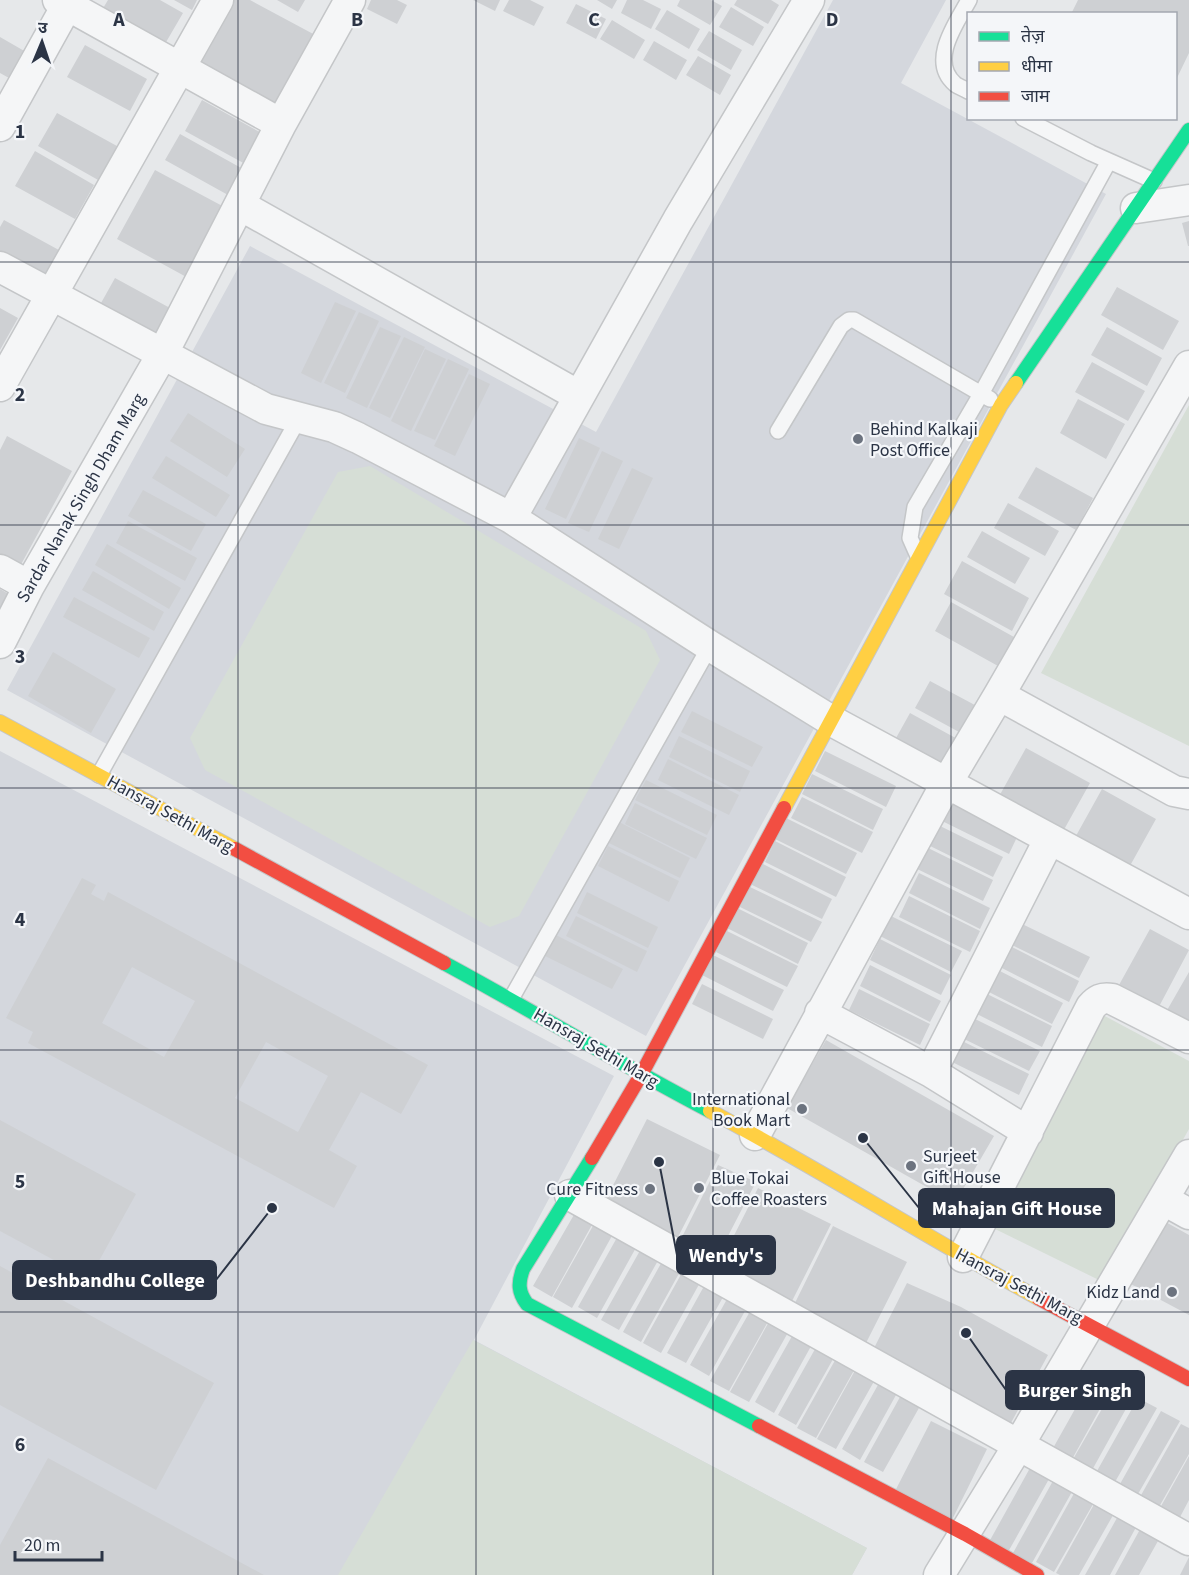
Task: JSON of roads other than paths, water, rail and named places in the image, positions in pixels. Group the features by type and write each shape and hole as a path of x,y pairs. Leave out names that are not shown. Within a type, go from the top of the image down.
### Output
{"street":[{"path":"0,386 218,0"},
{"name":"Sardar Nanak Singh Dham Marg","path":"0,643 29,586 163,353 281,124 350,0"},
{"path":"511,518 678,220 809,0"},
{"path":"0,126 65,2 281,124"},
{"path":"1037,1575 964,1534 527,1304 519,1293 519,1279 641,1075 1001,405 1189,130"},
{"path":"1136,208 1189,200"},
{"path":"240,205 579,396"},
{"path":"0,267 266,409 334,427 511,518 710,646 832,721 1189,914"},
{"path":"755,1135 946,783 1189,366"},
{"path":"0,570 29,586"},
{"path":"999,695 1174,792 1189,794"},
{"name":"Hansraj Sethi Marg","path":"0,722 511,999 641,1075 755,1135 963,1257 1189,1379"},
{"path":"931,1072 1049,840"},
{"path":"963,1257 1096,1001 1103,998 1112,999 1189,1038"},
{"path":"820,1014 931,1072 1028,1132"},
{"path":"939,1575 1090,1324 1176,1207 1189,1155"},
{"path":"570,1195 1189,1540"}],"lane":[{"path":"967,90 955,84 946,70 944,60 945,47 950,34 969,0"},
{"path":"1027,120 1154,182"},
{"path":"919,559 910,538 915,507 981,393 1109,161"},
{"path":"778,431 841,326 849,320 854,320 1001,405"},
{"path":"99,776 299,417"},
{"path":"511,999 710,646"}],"place":[{"name":"Behind Kalkaji Post Office","path":"858,439"},
{"name":"International Book Mart","path":"802,1109"},
{"name":"Mahajan Gift House","path":"863,1138"},
{"name":"Wendy's","path":"659,1162"},
{"name":"Surjeet Gift House","path":"911,1166"},
{"name":"Blue Tokai Coffee Roasters","path":"699,1188"},
{"name":"Cure Fitness","path":"650,1189"},
{"name":"Deshbandhu College","path":"272,1208"},
{"name":"Kidz Land","path":"1172,1292"},
{"name":"Burger Singh","path":"966,1333"}]}
